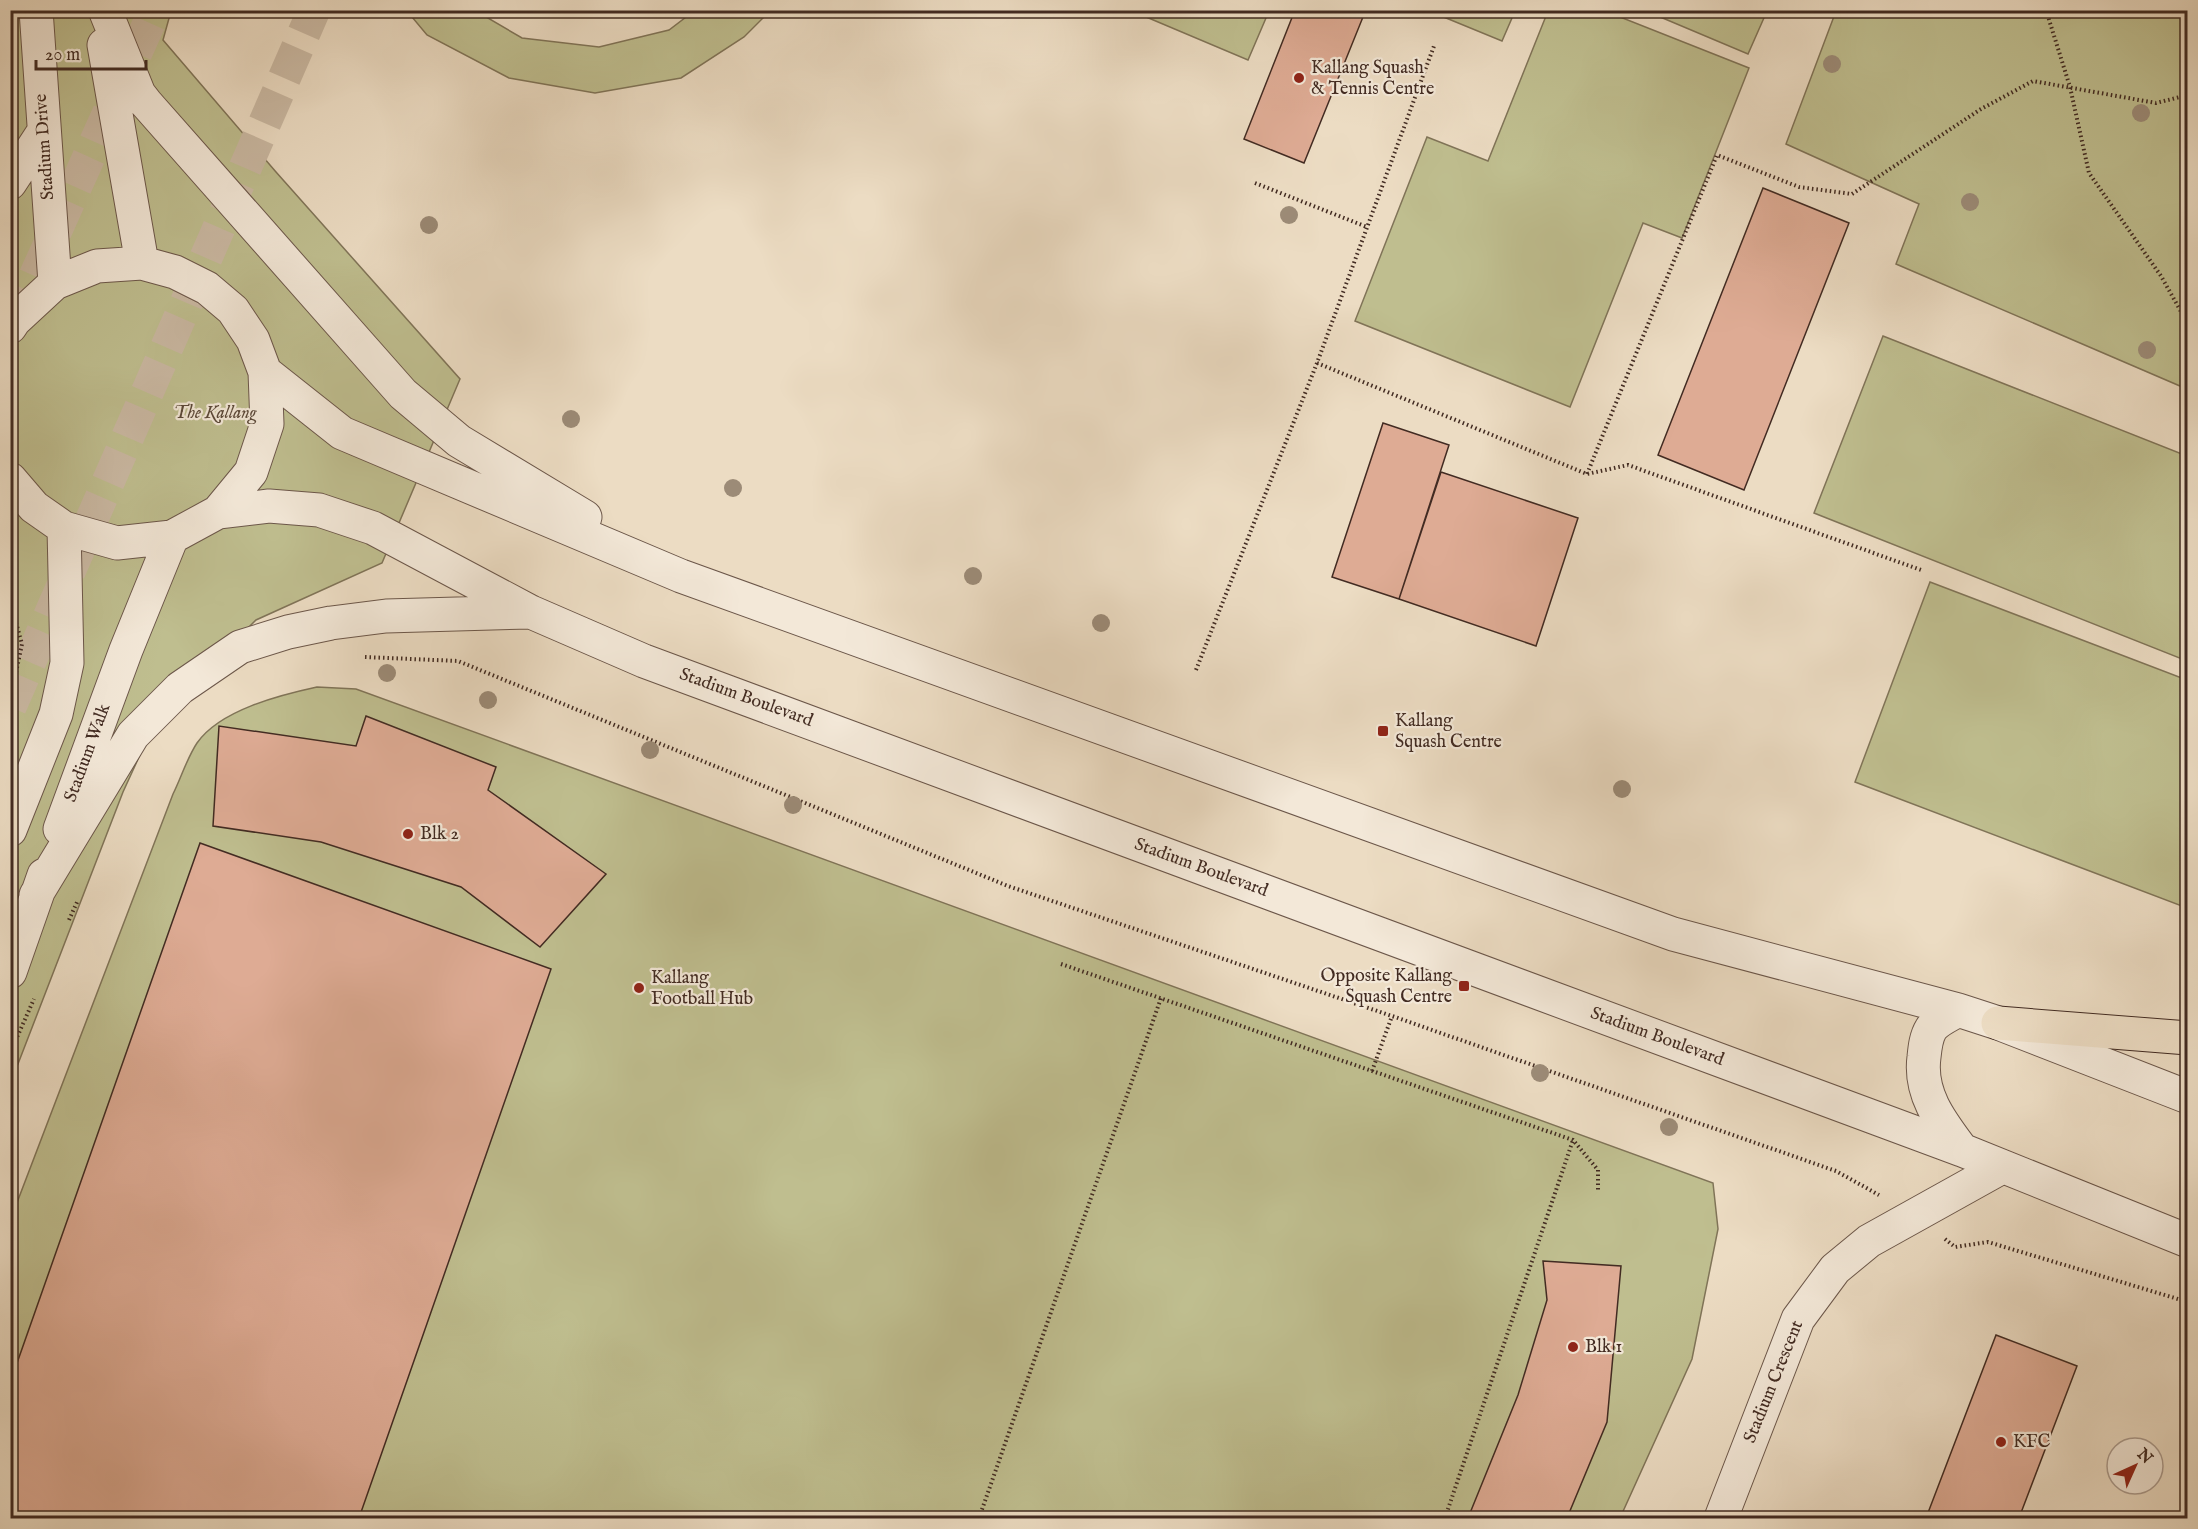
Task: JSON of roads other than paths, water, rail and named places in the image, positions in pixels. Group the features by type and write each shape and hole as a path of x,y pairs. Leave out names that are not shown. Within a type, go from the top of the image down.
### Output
{"main road":[{"path":"1998,1023 2187,1038"}],"street":[{"name":"Stadium Drive","path":"36,10 55,283"},
{"path":"98,10 142,263"},
{"path":"105,10 139,94 146,104 404,394 459,441 681,576"},
{"path":"10,183 44,131"},
{"name":"Stadium Boulevard","path":"12,322 55,283 97,266 142,263 176,272 207,288 233,310 253,340 265,372 267,424 251,472 218,512"},
{"path":"265,372 342,433 681,576 1674,934 1958,1010 1998,1023 2187,1097"},
{"name":"Stadium Boulevard","path":"10,479 34,507 64,528 117,543 172,537 218,512 269,506 319,510 373,528 531,612 644,661 1962,1150 2187,1241"},
{"path":"10,830 56,714 67,663 64,528"},
{"name":"Stadium Walk","path":"10,972 99,720 172,537"},
{"path":"36,895 133,735 180,688 240,647 288,632 331,623 386,616 531,612"},
{"path":"1958,1010 1932,1027 1926,1042 1923,1082 1939,1119 1962,1150"},
{"name":"Stadium Crescent","path":"1721,1518 1798,1319 1835,1269 1869,1241 2002,1167"}],"tunnel":[{"path":"15,321 155,10"},
{"path":"10,707 314,10"}],"place":[{"name":"Kallang Squash & Tennis Centre","path":"1299,78"},
{"name":"Kallang Squash Centre","path":"1383,731"},
{"name":"Blk 2","path":"408,834"},
{"name":"Opposite Kallang Squash Centre","path":"1464,986"},
{"name":"Kallang Football Hub","path":"639,988"},
{"name":"Blk 1","path":"1573,1347"},
{"name":"KFC","path":"2001,1442"}],"park label":[{"name":"The Kallang","path":"215,413"}]}
